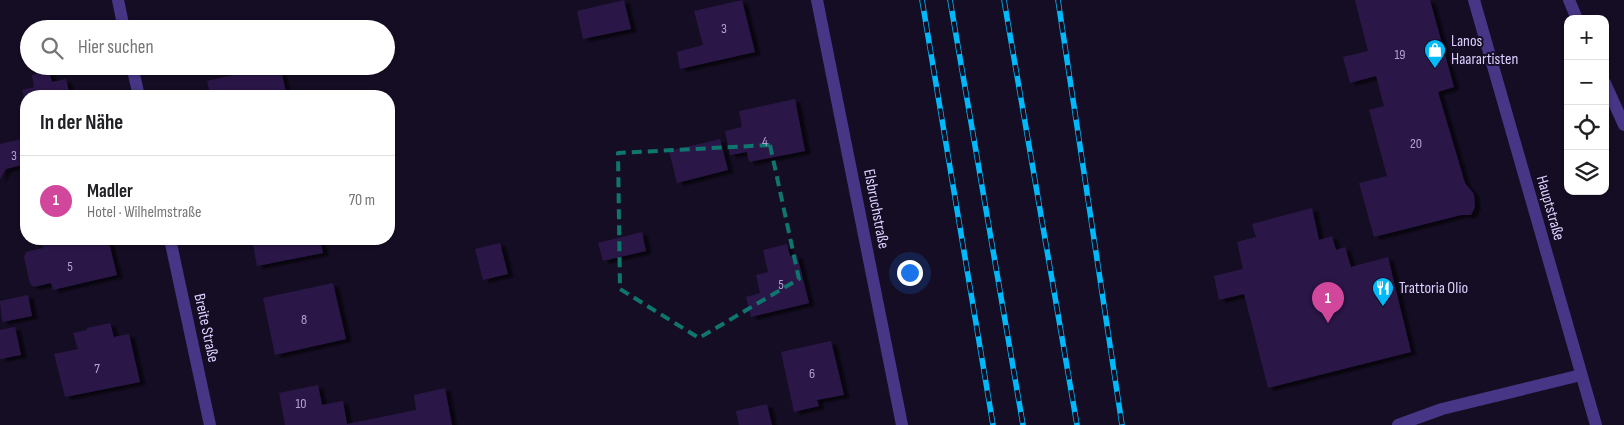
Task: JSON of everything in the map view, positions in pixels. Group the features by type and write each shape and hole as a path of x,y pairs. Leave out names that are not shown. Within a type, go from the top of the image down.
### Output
{"street":[{"path":"118,0 122,20"},
{"name":"Elsbruchstraße","path":"817,0 902,425"},
{"name":"Hauptstraße","path":"1474,0 1596,425"},
{"path":"1569,0 1575,15"},
{"path":"134,75 138,90"},
{"path":"1609,92 1624,125"},
{"name":"Breite Straße","path":"171,245 210,425"},
{"path":"1398,425 1442,409 1581,375"}],"highlighted area":[{"path":"770,145 799,279 699,338 620,289 618,153"}],"building":[{"path":"624,0 631,29 583,39 577,11"},
{"path":"742,0 755,52 680,69 677,52 703,45 694,11"},
{"path":"1355,0 1430,0 1454,87 1438,92 1465,183 1474,194 1475,207 1471,215 1461,215 1374,237 1359,183 1387,176 1369,110 1384,106 1376,76 1350,83 1343,57 1368,51"},
{"path":"32,75 50,75 52,82 66,79 69,90 22,90 34,87"},
{"path":"233,75 282,75 286,90 209,90 207,81"},
{"path":"795,99 805,151 749,162 747,152 730,155 725,131 742,127 739,111"},
{"path":"20,139 20,166 6,169 0,179 0,144"},
{"path":"720,139 728,170 677,183 669,151"},
{"path":"1312,208 1319,240 1332,236 1336,250 1345,247 1351,267 1388,257 1411,352 1268,388 1244,294 1219,300 1214,276 1243,269 1237,242 1256,237 1252,224"},
{"path":"642,232 646,251 603,261 598,243"},
{"path":"500,243 508,274 483,280 475,249"},
{"path":"787,244 790,256 797,255 809,303 751,317 746,297 760,293 756,275 768,272 763,250"},
{"path":"42,245 110,245 117,275 53,290 51,283 34,287 30,284 24,257 26,252 43,248"},
{"path":"253,245 321,245 323,253 257,266"},
{"path":"333,283 346,339 275,355 263,298"},
{"path":"28,295 32,316 2,322 0,301"},
{"path":"110,323 114,337 129,334 140,382 65,397 54,354 78,349 73,333"},
{"path":"15,327 21,355 0,359 0,330"},
{"path":"831,341 844,395 817,400 819,406 794,412 781,352"},
{"path":"318,385 322,405 343,401 347,424 416,410 414,395 445,388 452,425 285,425 279,393"},
{"path":"767,404 772,425 739,425 736,411"}],"railway":[{"path":"922,0 993,425"},
{"path":"950,0 1023,425"},
{"path":"1004,0 1077,425"},
{"path":"1058,0 1122,425"}],"place":[{"name":"Lanos Haarartisten","path":"1435,69"},
{"name":"Trattoria Olio","path":"1383,307"},
{"name":"Madler","path":"1328,323"}]}
